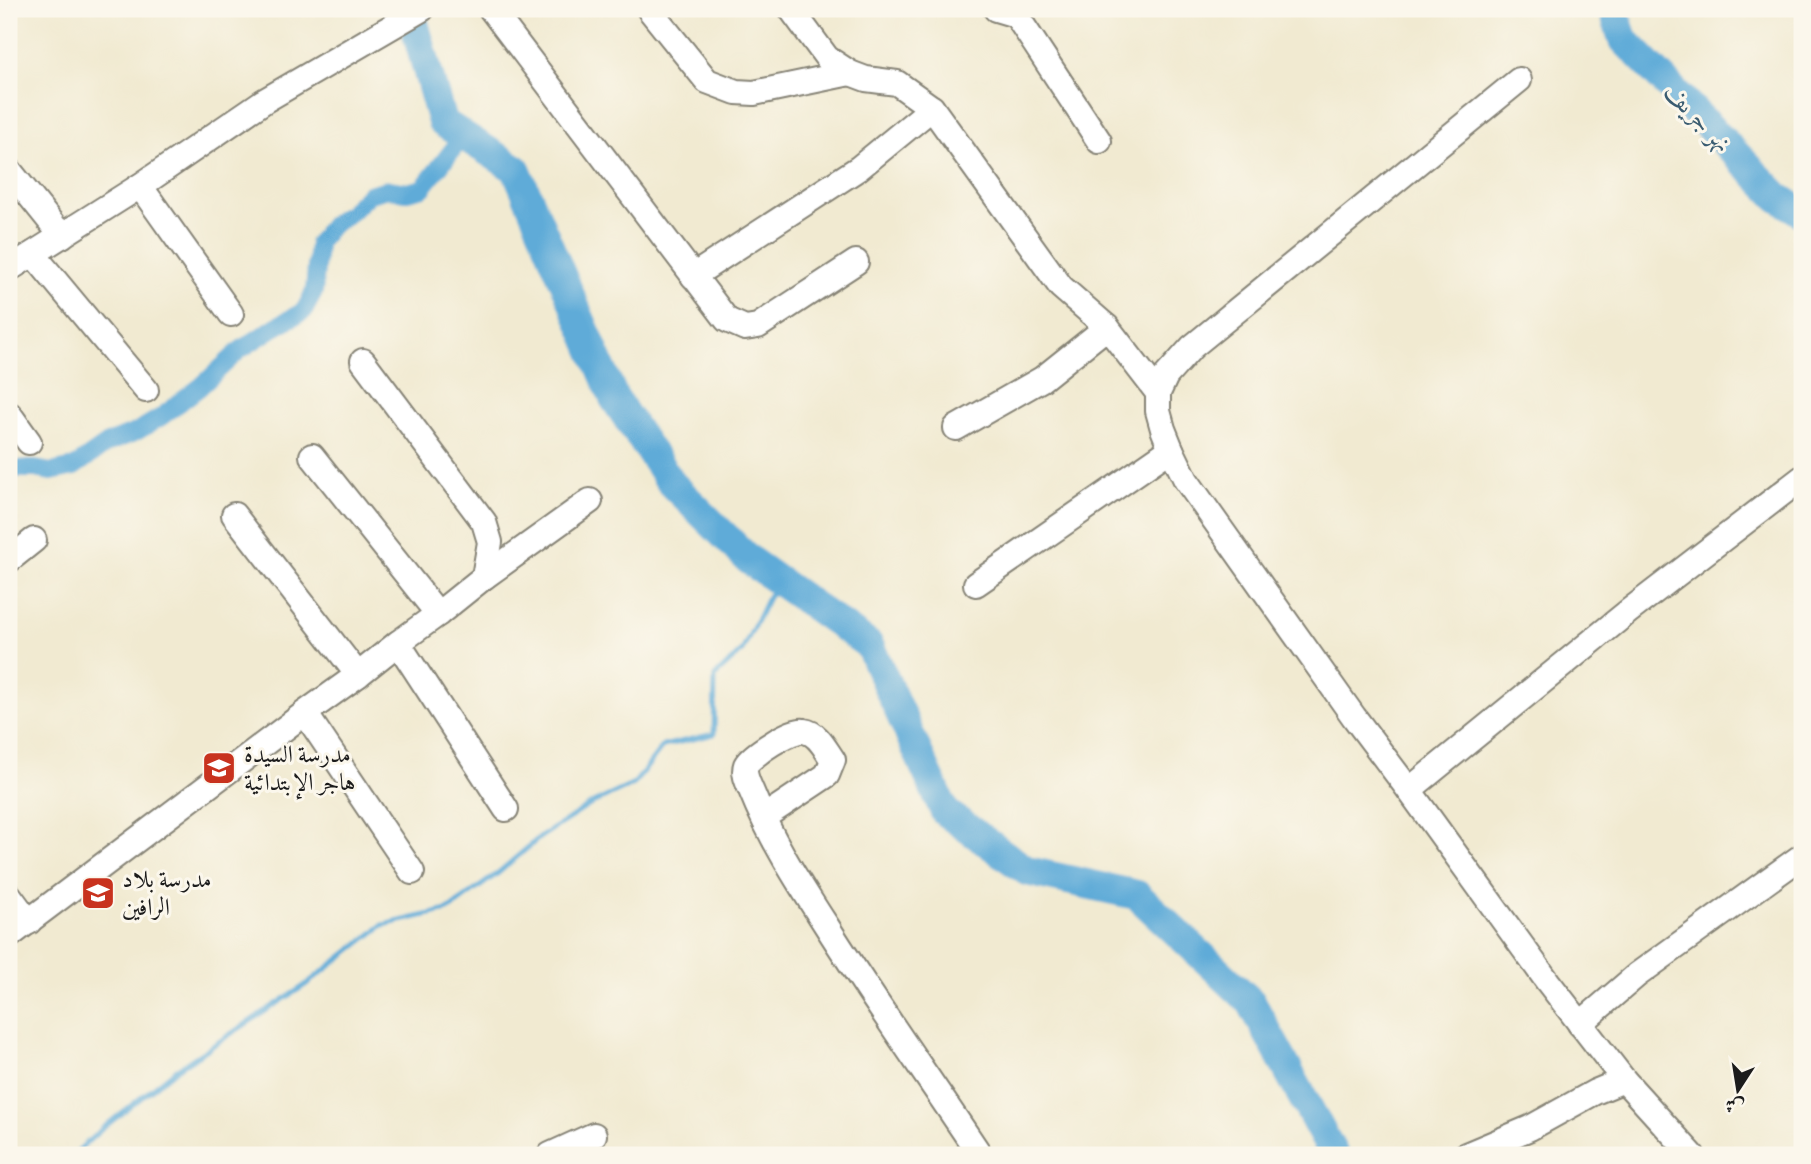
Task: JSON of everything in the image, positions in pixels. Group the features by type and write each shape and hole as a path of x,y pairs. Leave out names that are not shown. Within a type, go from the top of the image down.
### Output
{"street":[{"path":"9,269 140,186 264,101 421,9"},
{"path":"491,9 727,320 745,328 758,326 856,262"},
{"path":"649,9 707,81 736,92 754,93 850,73"},
{"path":"791,9 827,58 850,73 866,79 897,83 932,108 1061,287 1107,327 1158,393"},
{"path":"996,9 1016,15 1099,141"},
{"path":"1519,80 1192,347 1166,376 1158,393 1158,411 1171,449 1186,480 1354,717 1580,1024 1624,1080 1692,1155"},
{"path":"693,276 859,168 932,108"},
{"path":"9,170 62,236"},
{"path":"140,186 231,314"},
{"path":"33,254 146,390"},
{"path":"956,428 1042,379 1107,327"},
{"path":"363,361 484,522 490,542 484,578"},
{"path":"9,414 29,442"},
{"path":"976,584 1171,449"},
{"path":"313,456 438,614"},
{"path":"1409,790 1629,611 1802,478"},
{"path":"9,936 590,501"},
{"path":"234,515 358,675"},
{"path":"9,560 34,540"},
{"path":"398,643 506,809"},
{"path":"305,713 412,872"},
{"path":"764,817 786,861 832,936 980,1155"},
{"path":"1580,1024 1637,975 1802,856"},
{"path":"9,895 29,922"},
{"path":"1466,1155 1530,1128 1595,1092 1624,1080"},
{"path":"550,1155 594,1135"}],"waterway":[{"path":"410,9 442,122 516,169 614,398 672,484 749,560 869,645 945,812 1027,871 1137,895 1251,1002 1334,1155"},
{"name":"نهر جريف","path":"1613,9 1623,39 1778,197 1802,213"},
{"path":"9,469 51,472 74,467 108,443 136,432 161,417 200,387 240,350 304,311 314,292 318,243 332,225 351,212 369,194 388,189 407,192 423,188 464,135"},
{"path":"73,1155 177,1069 304,986 383,925 448,910 497,874 539,838 593,803 634,784 663,746 714,734 715,676 742,651 777,579"}],"place":[{"name":"مدرسة السيدة هاجر الإبتدائية","path":"219,768"},
{"name":"مدرسة بلاد الرافين","path":"98,893"}]}
